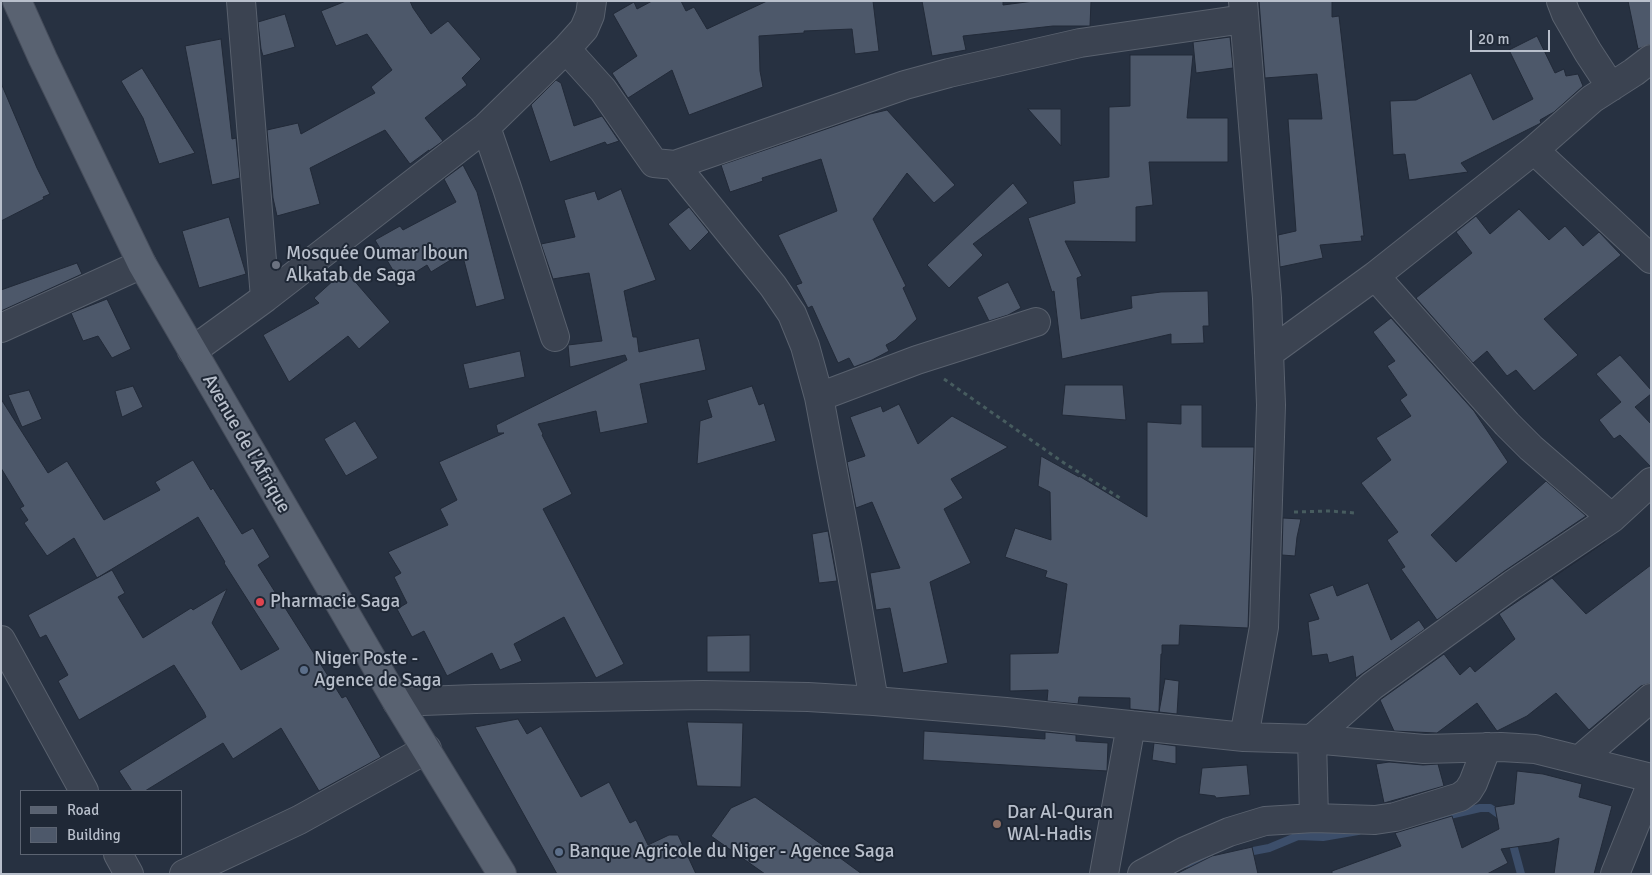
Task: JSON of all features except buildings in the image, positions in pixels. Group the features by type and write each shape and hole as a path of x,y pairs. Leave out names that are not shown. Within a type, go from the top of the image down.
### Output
{"main road":[{"name":"Avenue de l'Afrique","path":"17,1 142,264 397,702 502,874"}],"street":[{"path":"241,1 265,298"},
{"path":"192,351 265,298 486,127 584,29 590,15 592,1"},
{"path":"1561,1 1566,14 1588,52 1611,86"},
{"path":"566,49 603,90 654,163 675,165 905,85 1080,43 1243,10 1266,288 1271,405 1264,627 1244,737"},
{"path":"1269,353 1375,276 1534,150 1592,98 1651,59"},
{"path":"486,127 555,337"},
{"path":"1534,150 1651,259"},
{"path":"675,165 773,286 792,314 805,346 819,397 874,701"},
{"path":"1,328 142,264"},
{"path":"1375,276 1530,448 1612,518"},
{"path":"819,397 917,360 1036,322"},
{"path":"1314,818 1312,739 1372,686 1512,585 1612,518 1651,482"},
{"path":"1,640 83,790"},
{"path":"397,702 702,695 808,697 1006,712 1244,737 1312,739 1424,749 1535,749 1651,778"},
{"path":"1579,760 1651,698"},
{"path":"1104,874 1131,725"},
{"path":"1142,874 1185,851 1229,832 1265,821 1314,818 1375,820 1395,817 1460,797 1468,791 1473,783 1487,748"},
{"path":"184,874 299,820 427,749"},
{"path":"1615,874 1651,784"},
{"path":"119,855 129,874"}],"path":[{"path":"973,399 1064,463 1120,498"},
{"path":"1268,513 1330,511 1355,513"}],"waterway":[{"path":"1432,819 1480,808 1490,808 1504,818"},
{"path":"1243,853 1269,848 1298,836 1323,837 1358,831"},
{"path":"1511,837 1521,874"},
{"path":"1184,864 1212,859"}],"place":[{"name":"Mosquée Oumar Iboun Alkatab de Saga","path":"276,265"},
{"name":"Pharmacie Saga","path":"260,602"},
{"name":"Niger Poste - Agence de Saga","path":"304,670"},
{"name":"Dar Al-Quran WAl-Hadis","path":"997,824"},
{"name":"Banque Agricole du Niger - Agence Saga","path":"559,852"}]}
